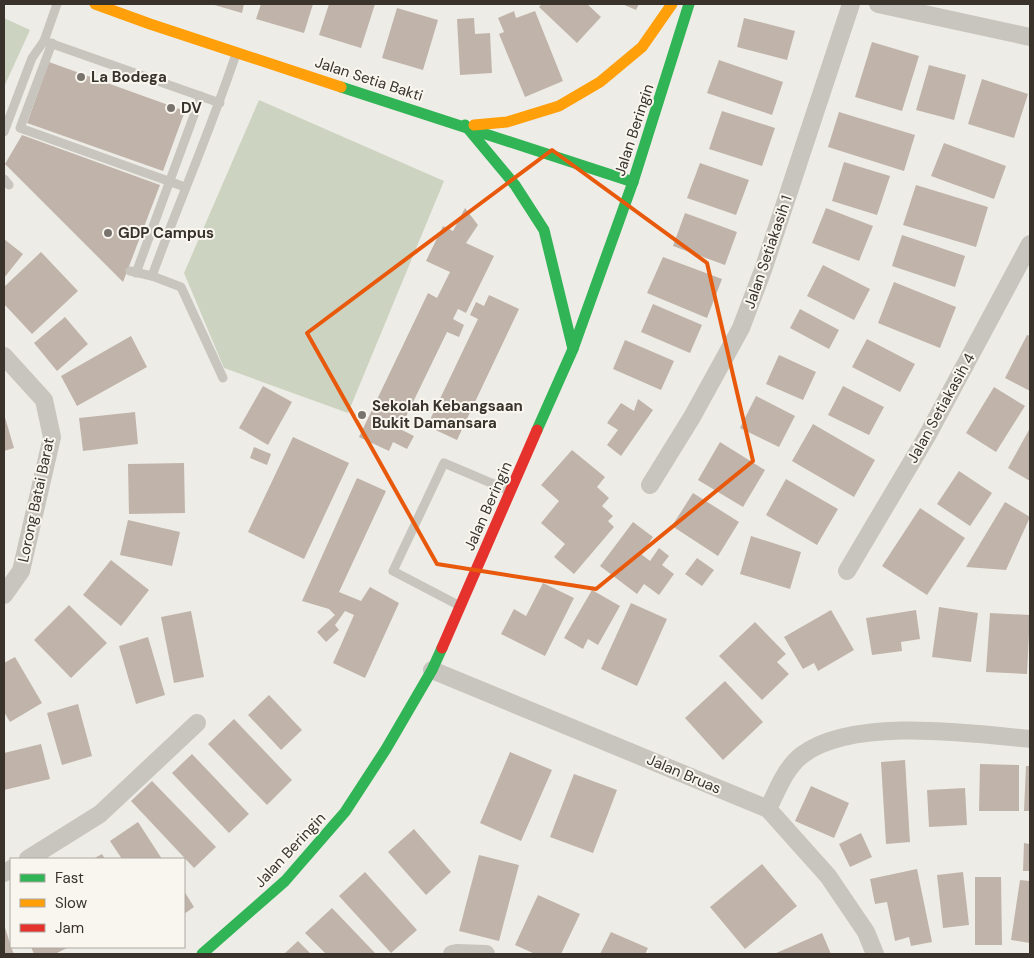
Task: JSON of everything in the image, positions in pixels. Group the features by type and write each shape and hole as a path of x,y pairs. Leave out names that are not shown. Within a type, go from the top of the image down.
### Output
{"street":[{"name":"Jalan Setia Bakti","path":"95,4 150,24 633,182"},
{"path":"465,126 507,122 559,106 600,82 642,47 672,4"},
{"name":"Jalan Beringin","path":"202,954 285,881 345,812 386,749 432,670 573,349 633,182 690,4"},
{"name":"Jalan Setiakasih 1","path":"650,485 692,417 741,328 764,270 851,4"},
{"path":"878,4 1030,37"},
{"path":"465,126 515,185 544,230 573,349"},
{"name":"Jalan Setiakasih 4","path":"847,571 926,436 1030,244"},
{"name":"Lorong Batai Barat","path":"4,356 44,400 52,437 21,571 4,595"},
{"name":"Jalan Bruas","path":"432,670 768,809 828,876 866,932 876,954"},
{"path":"30,858 100,814 197,723"},
{"path":"768,809 785,775 802,756 828,741 872,732 938,730 1030,739"},
{"path":"452,954 486,954"}],"lane":[{"path":"56,4 48,42 20,128 185,187"},
{"path":"48,42 220,103"},
{"path":"4,132 32,58 48,42"},
{"path":"152,276 185,187 220,103 236,52"},
{"path":"201,96 170,181 133,272 152,276 181,287 223,378"},
{"path":"460,606 393,571 444,462 511,492"}],"highlighted area":[{"path":"552,150 707,263 753,461 596,589 437,564 307,333"}],"green space":[{"path":"4,18 30,30 4,87"},
{"path":"259,100 444,181 348,413 224,368 184,273"}],"building":[{"path":"211,4 244,4 242,13"},
{"path":"261,4 313,4 304,33 256,19"},
{"path":"329,4 375,4 361,48 319,35"},
{"path":"542,4 587,4 601,17 577,43 539,7"},
{"path":"622,4 639,4 636,10"},
{"path":"397,8 438,20 423,70 382,58"},
{"path":"514,11 516,18 535,11 563,81 525,97 499,34 504,32 498,18"},
{"path":"474,18 475,34 490,33 492,73 460,75 457,19"},
{"path":"744,18 795,31 787,60 737,47"},
{"path":"872,42 919,56 902,111 855,97"},
{"path":"719,60 783,82 772,115 707,93"},
{"path":"49,62 185,111 163,171 27,123"},
{"path":"929,65 966,75 954,120 916,110"},
{"path":"982,79 1028,94 1014,138 968,124"},
{"path":"722,111 775,128 762,166 709,149"},
{"path":"839,112 915,135 904,171 828,147"},
{"name":"GDP Campus","path":"22,135 160,185 123,282 5,164"},
{"path":"944,143 1006,166 994,199 931,176"},
{"path":"844,162 890,176 877,215 832,201"},
{"path":"700,163 749,180 736,215 687,198"},
{"path":"916,185 988,207 976,247 903,225"},
{"path":"465,208 478,225 466,243 494,256 466,313 458,309 453,319 464,325 459,337 447,332 400,429 414,436 407,449 393,442 389,451 359,437 428,293 437,298 450,272 426,261 443,226 453,231"},
{"path":"826,208 873,226 859,261 812,243"},
{"path":"685,213 737,232 725,265 673,246"},
{"path":"902,235 965,256 955,287 892,266"},
{"path":"4,239 23,254 4,278"},
{"path":"41,252 78,291 32,334 4,304 4,287"},
{"path":"663,257 722,279 707,318 647,293"},
{"path":"823,265 870,289 854,320 807,296"},
{"path":"894,282 956,307 940,348 878,323"},
{"path":"489,295 519,309 457,440 427,426 478,319 470,315 476,302 484,306"},
{"path":"653,304 702,325 690,353 641,332"},
{"path":"800,309 839,330 829,349 790,328"},
{"path":"65,317 88,344 57,371 34,343"},
{"path":"1027,335 1030,336 1030,391 1005,378"},
{"path":"131,336 147,367 77,406 61,376"},
{"path":"867,339 915,364 900,392 852,367"},
{"path":"625,340 674,361 661,390 613,369"},
{"path":"779,355 816,372 803,400 766,384"},
{"path":"263,386 292,402 268,445 239,428"},
{"path":"843,386 884,407 869,435 828,415"},
{"path":"994,387 1025,406 996,452 966,433"},
{"path":"756,396 795,416 779,447 740,428"},
{"path":"638,399 653,410 621,456 607,445 618,430 607,423 621,403 634,411"},
{"path":"135,412 138,444 83,451 79,418"},
{"path":"4,414 14,448 4,451"},
{"path":"813,424 875,460 854,497 792,461"},
{"path":"1030,428 1030,481 1008,468"},
{"path":"293,437 349,463 304,559 248,532"},
{"path":"720,442 765,470 743,507 698,480"},
{"path":"254,447 271,454 267,465 250,458"},
{"path":"572,450 605,477 597,487 609,498 602,506 613,516 608,521 614,527 574,574 554,557 565,544 541,523 559,501 541,485"},
{"path":"184,463 185,513 129,514 128,464"},
{"path":"959,471 992,493 970,526 937,504"},
{"path":"357,478 386,491 339,592 361,601 370,587 399,603 365,678 333,663 354,615 345,611 335,625 339,630 326,642 317,632 335,615 329,609 302,601"},
{"path":"786,479 838,509 817,545 766,515"},
{"path":"693,493 739,522 718,556 672,526"},
{"path":"1005,502 1030,517 1006,570 966,567"},
{"path":"920,508 965,538 927,595 882,566"},
{"path":"128,520 180,532 172,566 120,555"},
{"path":"633,522 653,537 641,554 650,561 659,548 669,556 662,565 674,574 659,595 644,584 637,594 600,566"},
{"path":"751,536 801,552 790,589 740,574"},
{"path":"697,558 714,570 702,586 685,574"},
{"path":"111,560 149,590 121,626 83,595"},
{"path":"543,583 574,598 545,656 501,634 514,609 526,616"},
{"path":"592,590 620,606 598,645 588,639 583,649 564,638"},
{"path":"631,603 667,619 637,686 601,669"},
{"path":"69,605 107,643 71,678 34,640"},
{"path":"939,607 978,613 971,662 932,657"},
{"path":"831,610 854,650 818,671 814,663 803,669 784,637"},
{"path":"916,610 920,639 901,642 902,651 872,655 866,618"},
{"path":"191,611 204,677 174,683 161,617"},
{"path":"990,613 1030,615 1027,674 986,672"},
{"path":"755,622 786,654 777,662 789,674 762,700 719,656"},
{"path":"148,637 165,695 136,704 119,646"},
{"path":"15,657 42,703 10,722 4,712 4,663"},
{"path":"725,681 763,722 723,760 685,718"},
{"path":"269,695 302,730 281,750 248,715"},
{"path":"78,704 92,756 62,765 47,713"},
{"path":"234,719 292,780 267,805 208,744"},
{"path":"41,744 50,779 4,790 4,753"},
{"path":"510,752 552,770 521,841 480,823"},
{"path":"192,754 249,814 229,833 172,773"},
{"path":"905,760 910,842 886,844 881,762"},
{"path":"980,764 1019,765 1019,811 979,811"},
{"path":"1026,766 1030,766 1030,811 1024,811"},
{"path":"574,774 617,790 593,853 550,837"},
{"path":"152,781 216,847 194,868 131,801"},
{"path":"811,786 849,803 834,838 795,821"},
{"path":"965,788 967,825 929,827 927,790"},
{"path":"138,822 161,858 121,858 110,841"},
{"path":"414,829 451,872 426,895 388,852"},
{"path":"861,833 872,857 850,867 839,844"},
{"path":"1024,843 1030,844 1030,871 1023,871"},
{"path":"102,854 104,858 95,858"},
{"path":"479,855 519,865 499,941 459,931"},
{"path":"762,864 797,906 745,949 710,907"},
{"path":"917,869 932,942 911,946 909,937 895,941 887,902 875,904 870,879"},
{"path":"365,872 417,930 391,953 339,896"},
{"path":"963,872 969,925 943,928 937,875"},
{"path":"975,877 1001,877 1002,945 975,945"},
{"path":"1020,880 1030,881 1030,943 1011,940"},
{"path":"185,893 194,907 185,913"},
{"path":"538,895 580,914 561,954 535,954 515,945"},
{"path":"332,908 376,954 326,954 305,933"},
{"path":"4,924 10,948 14,954 4,954"},
{"path":"611,932 648,948 645,954 600,954"},
{"path":"822,933 831,954 774,954"},
{"path":"298,941 311,954 284,954"},
{"path":"31,948 67,948 55,954 34,954"}],"traffic: fast":[{"path":"537,430 573,349 633,182 689,4"},
{"path":"341,87 633,182"},
{"path":"465,125 515,185 544,230 573,349"},
{"path":"202,954 285,881 345,812 386,749 432,670 442,648"}],"traffic: slow":[{"path":"95,4 341,87"},
{"path":"474,125 507,122 559,106 600,82 642,47 672,4"}],"traffic: jam":[{"path":"442,648 537,430"}],"place":[{"name":"La Bodega","path":"81,77"},
{"name":"DV","path":"171,108"},
{"name":"GDP Campus","path":"108,233"},
{"name":"Sekolah Kebangsaan Bukit Damansara","path":"362,415"}]}
